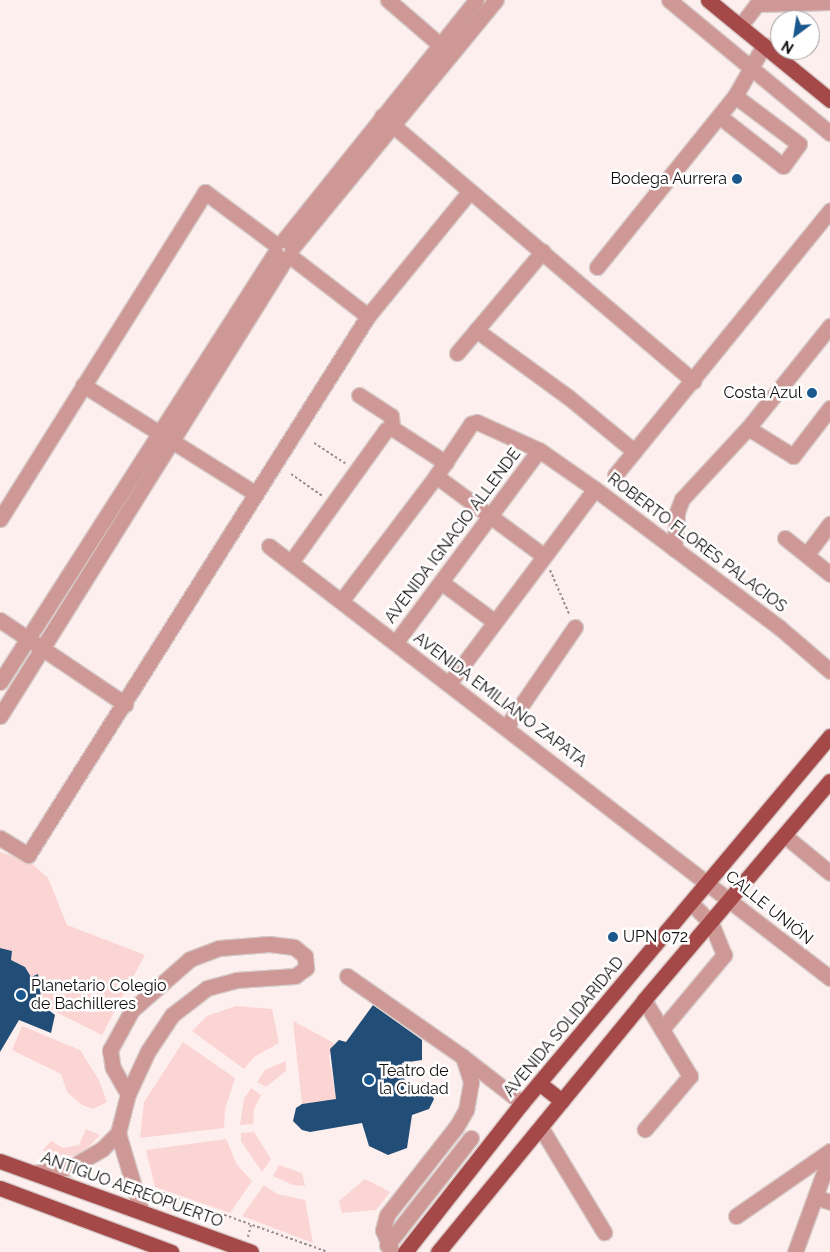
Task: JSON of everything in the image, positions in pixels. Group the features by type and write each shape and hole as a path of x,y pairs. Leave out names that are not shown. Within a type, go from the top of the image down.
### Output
{"main road":[{"path":"708,0 830,100"},
{"name":"AVENIDA SOLIDARIDAD","path":"405,1252 522,1103 710,883 830,736"},
{"path":"438,1252 644,1000 732,899 830,781"},
{"path":"539,1083 562,1101"},
{"name":"ANTIGUO AEREOPUERTO","path":"0,1161 141,1210 251,1252"},
{"path":"0,1188 171,1252"}],"street":[{"path":"388,0 439,46 452,55"},
{"path":"0,682 28,637 166,435 284,250 387,122 439,46 476,0"},
{"path":"387,122 452,55 496,0"},
{"path":"673,1 751,71 830,133"},
{"path":"740,26 758,2 830,2"},
{"path":"597,267 735,96 751,71 764,45"},
{"path":"719,116 782,166 799,144 735,96"},
{"path":"387,122 543,251 693,381"},
{"path":"0,838 28,855 368,316 470,191"},
{"path":"0,519 205,192 284,250 368,316"},
{"path":"615,475 830,210"},
{"path":"457,353 543,251"},
{"path":"674,548 677,512 682,499 748,428 830,326"},
{"path":"476,330 634,451"},
{"path":"83,385 166,435 256,494"},
{"path":"291,562 356,471 392,428 391,416 360,395"},
{"path":"748,428 793,456 830,408"},
{"path":"342,600 436,476 471,424 477,422 539,450"},
{"path":"392,428 446,462"},
{"path":"0,716 43,647 166,435"},
{"name":"ROBERTO FLORES PALACIOS","path":"539,450 596,489 830,670"},
{"name":"AVENIDA IGNACIO ALLENDE","path":"396,642 491,517 539,450"},
{"path":"436,476 544,556"},
{"path":"450,682 596,489"},
{"path":"806,554 830,524"},
{"path":"785,538 830,574"},
{"name":"AVENIDA EMILIANO ZAPATA","path":"269,546 450,682 710,883"},
{"path":"441,582 495,622"},
{"path":"0,620 43,647 125,704"},
{"path":"506,726 575,627"},
{"path":"785,836 830,873"},
{"name":"CALLE UNIÓN","path":"710,883 830,978"},
{"path":"662,1029 724,955 711,923 692,904"},
{"path":"128,1094 113,1068 110,1050 132,1010 190,958 220,948 269,944 294,948 305,956 306,968 295,976 236,980 207,988 172,1015 148,1051 128,1094 118,1133 141,1210"},
{"path":"347,976 463,1057 522,1103"},
{"path":"644,1000 690,1076 645,1129"},
{"path":"389,1248 383,1230 387,1215 456,1127 470,1094 463,1057"},
{"path":"456,1127 486,1149"},
{"path":"541,1128 604,1232"},
{"path":"34,1173 71,1167 102,1149 118,1133"},
{"path":"389,1248 472,1138"},
{"path":"736,1216 830,1151"},
{"path":"795,1252 830,1156"},
{"path":"815,1197 830,1202"}],"path":[{"path":"314,443 356,471"},
{"path":"291,474 334,503"},
{"path":"544,556 575,627"},
{"path":"132,1182 328,1252"}],"shaded area":[{"path":"0,852 29,861 48,878 67,925 145,955 102,1035 42,1005 38,975 31,977 25,967 11,960 11,951 0,948"},
{"path":"236,1006 272,1009 279,1043 254,1057 244,1069 192,1031 207,1016"},
{"path":"293,1021 334,1043 329,1057 336,1099 302,1104"},
{"path":"22,1026 80,1050 99,1080 107,1102 93,1109 82,1105 67,1092 61,1074 12,1050"},
{"path":"183,1042 235,1078 225,1109 224,1128 140,1138 144,1102"},
{"path":"286,1061 286,1071 266,1087 257,1082 265,1070"},
{"path":"251,1088 261,1095 254,1109 253,1124 240,1125 244,1099"},
{"path":"86,1129 100,1135 80,1156 52,1155 43,1150 51,1141 63,1148 79,1145"},
{"path":"254,1132 271,1159 262,1172 241,1141 241,1133"},
{"path":"226,1139 237,1165 252,1181 230,1213 155,1187 146,1150"},
{"path":"279,1165 302,1173 305,1186 293,1185 273,1176"},
{"path":"365,1179 390,1192 376,1210 342,1213 339,1201"},
{"path":"264,1185 277,1194 305,1200 313,1243 242,1216"}],"building":[{"name":"Planetario Colegio de Bachilleres","path":"0,948 12,951 11,960 25,967 31,977 38,974 42,1005 55,1015 51,1033 19,1020 0,1052"},
{"name":"Teatro de la Ciudad","path":"373,1005 422,1040 422,1060 402,1063 406,1088 426,1086 434,1099 429,1109 412,1115 407,1148 388,1155 369,1146 362,1123 310,1132 302,1130 293,1121 296,1108 302,1104 336,1099 330,1049 339,1040 346,1042"}],"place":[{"name":"Bodega Aurrera","path":"737,179"},
{"name":"Costa Azul","path":"812,393"},
{"name":"UPN 072","path":"613,937"},
{"name":"Planetario Colegio de Bachilleres","path":"21,995"},
{"name":"Teatro de la Ciudad","path":"369,1080"}]}
